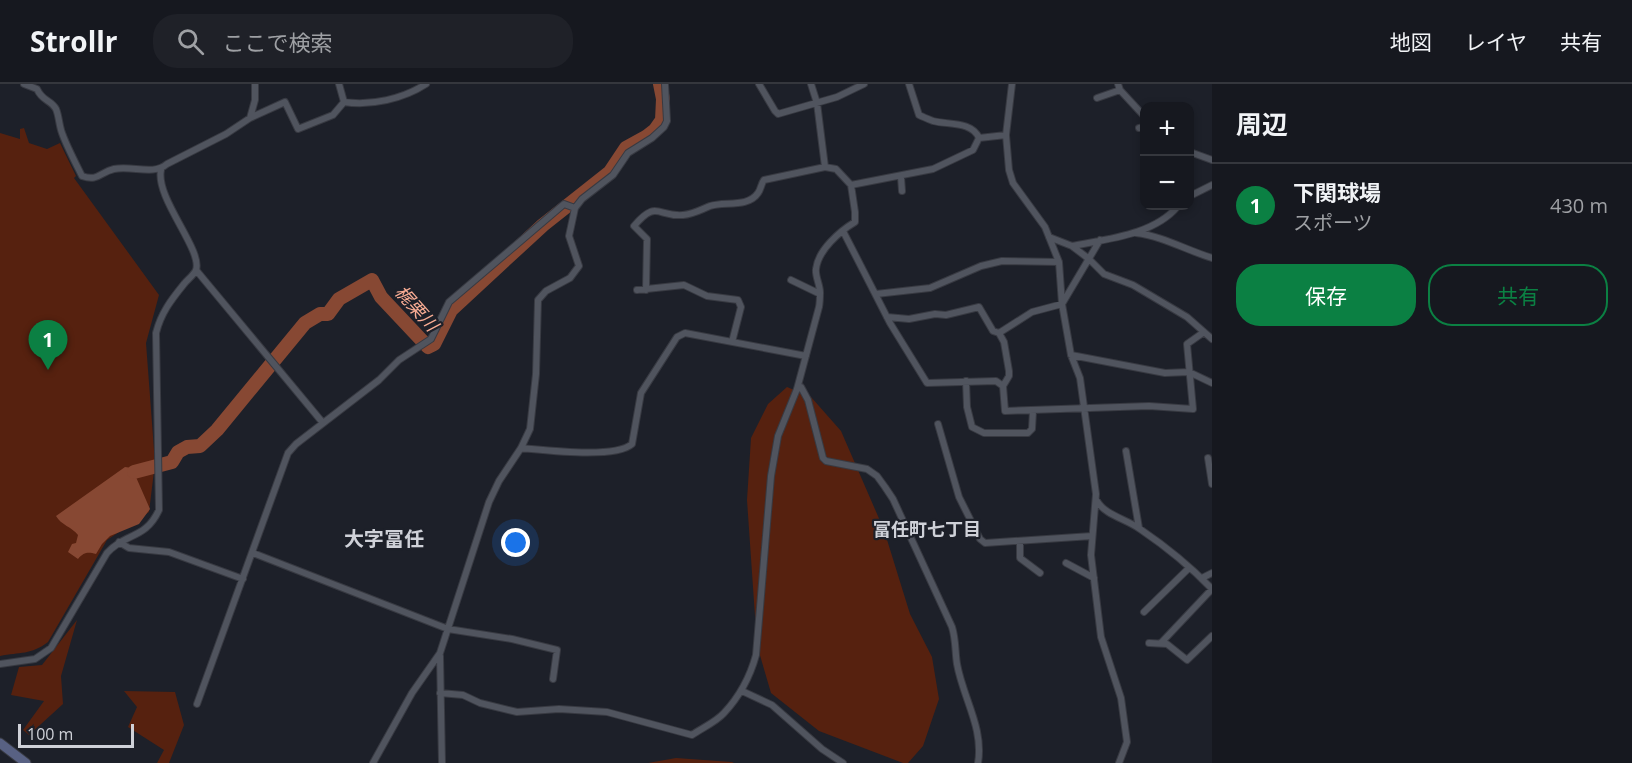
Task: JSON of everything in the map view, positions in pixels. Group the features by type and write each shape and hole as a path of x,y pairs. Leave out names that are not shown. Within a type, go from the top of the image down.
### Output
{"main road":[{"path":"0,743 26,763"}],"street":[{"path":"24,84 40,86 40,97 53,105 57,111 62,134 82,176 97,178 115,169 161,170"},
{"path":"250,118 255,100 255,84"},
{"path":"339,84 344,102"},
{"path":"0,664 35,659 51,648 107,552 119,542 148,528 159,510 156,333 164,309 196,270 196,258 161,183 161,170 167,164 226,134 250,118 285,102 298,129 333,115 344,102 392,99 416,91 426,84"},
{"path":"373,763 412,693 440,652 489,502 499,481 521,448 532,420 538,300 546,291 570,278 579,266 568,236 574,208 613,175 628,153 652,138 664,127 667,121 665,86 674,84"},
{"path":"759,84 778,114 837,97 864,84"},
{"path":"811,84 817,103 825,167"},
{"path":"909,84 919,115 932,120 962,125 977,133 979,138"},
{"path":"1012,84 1006,135 1009,170 1013,183 1045,227 1059,262 1062,304 1071,355 1080,378 1094,466 1096,500 1091,555 1101,637 1121,698 1125,726 1127,742 1119,763"},
{"path":"1097,98 1119,87 1140,111"},
{"path":"979,138 1006,135"},
{"path":"851,185 933,170 973,150 979,138"},
{"path":"1194,153 1212,160"},
{"path":"440,693 463,695 480,704 517,712 559,709 607,712 692,735 723,715 742,691 756,656 771,476 778,436 797,388 819,307 820,294 816,269 826,247 855,222 851,185 836,169 825,167 764,180 758,194 747,202 711,206 697,213 681,215 655,210 645,214 634,226 647,239 646,290"},
{"path":"901,177 902,190"},
{"path":"1194,194 1212,185"},
{"path":"197,704 288,453 296,444 379,380 399,360 428,342 450,302 564,204 574,208"},
{"path":"1072,246 1136,233 1175,210"},
{"path":"843,231 887,317 927,383 996,381 1003,386"},
{"path":"1136,233 1164,240 1187,251 1212,258"},
{"path":"1049,237 1072,246 1104,274 1133,285 1187,317 1212,339"},
{"path":"887,317 909,319 946,315 979,307 993,331 999,333 1014,326 1032,312 1062,304 1100,240"},
{"path":"876,294 930,288 981,266 1002,261 1059,262"},
{"path":"196,270 323,423"},
{"path":"791,280 820,294"},
{"path":"637,290 684,285 707,296 738,300 741,307 732,342"},
{"path":"999,333 1006,348 1009,371 1003,386 1005,411 1033,411 1149,406 1193,409 1187,344 1204,332"},
{"path":"521,448 583,453 626,449 632,444 641,393 677,337 685,333 806,356"},
{"path":"1071,355 1165,373 1189,372 1212,383"},
{"path":"966,381 967,407 972,427 984,433 1028,433 1032,429 1033,411"},
{"path":"797,388 801,387 808,400 823,458 826,461 859,466 872,471 893,499 955,636 958,665 980,744 978,763"},
{"path":"938,424 959,496 980,539 985,543 1092,536"},
{"path":"1126,451 1139,528"},
{"path":"1208,458 1212,484"},
{"path":"1096,500 1103,508 1139,528 1202,578 1212,589 1161,643"},
{"path":"119,542 129,548 169,552 243,579"},
{"path":"1020,542 1020,558 1040,573"},
{"path":"253,554 448,629 512,639 556,650 553,679"},
{"path":"1066,563 1094,578"},
{"path":"1144,612 1189,568"},
{"path":"1202,578 1212,573"},
{"path":"1149,643 1161,643 1178,651 1187,660 1212,636"},
{"path":"440,652 442,763"},
{"path":"742,691 772,705 843,763"}],"shaded area":[{"path":"24,128 29,143 47,149 60,143 76,176 74,178 159,295 146,343 155,463 149,512 107,540 48,642 31,651 0,656 0,133 20,139 20,129"},
{"path":"787,387 811,397 841,431 884,530 910,614 932,657 939,699 923,746 908,763 819,731 771,693 757,645 747,500 751,438 768,404"},
{"path":"125,467 132,468 150,509 139,524 110,536 96,554 86,553 78,559 68,552 72,544 76,543 78,535 56,516"},
{"path":"77,620 61,676 63,704 29,735 23,730 44,701 11,695 19,667 42,665"},
{"path":"124,691 175,692 184,725 169,763 157,763 164,750 128,727 137,707"},
{"path":"676,758 732,762 734,763 648,763"}],"waterway":[{"name":"梶栗川","path":"134,472 172,462 178,452 187,447 200,446 217,430 305,323 320,314 328,314 339,299 372,280 381,297 428,347 434,344 451,310 543,225 610,172 626,148 655,130 662,120 663,99 660,84"}],"place":[{"name":"下関球場","path":"48,370"}],"district":[{"name":"富任町七丁目","path":"927,529"},
{"name":"大字冨任","path":"384,538"}]}
